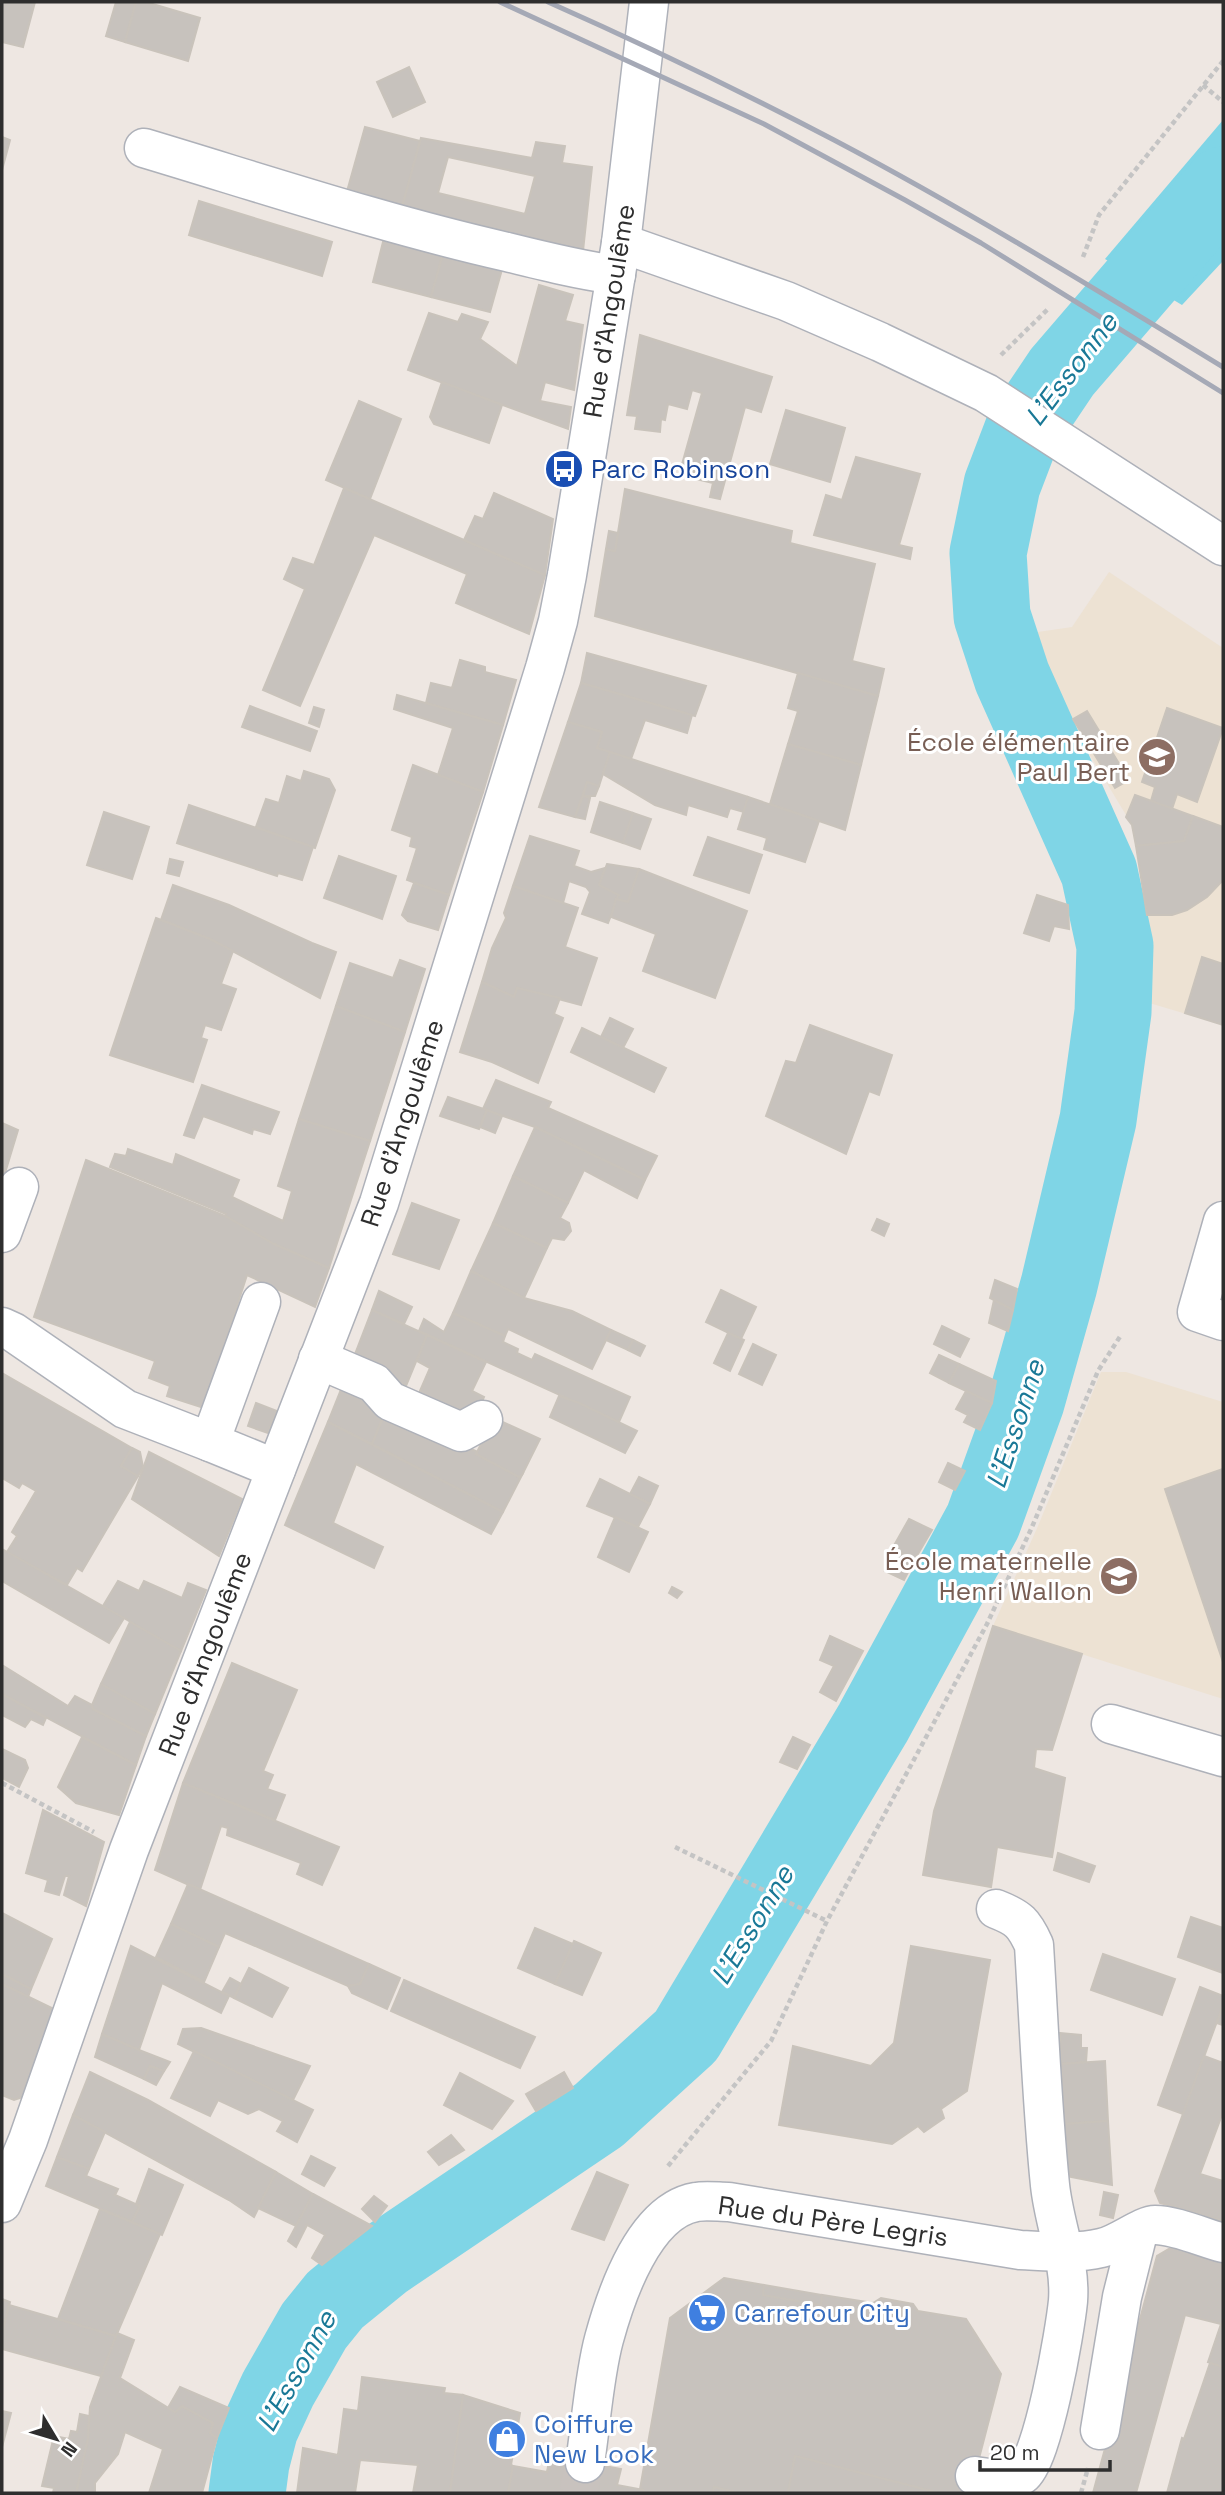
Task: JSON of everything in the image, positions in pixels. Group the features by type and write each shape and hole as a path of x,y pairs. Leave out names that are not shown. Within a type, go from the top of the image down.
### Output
{"street":[{"name":"Rue d'Angoulême","path":"2,2203 15,2132 129,1850 379,1203 555,633 619,259 649,2"},
{"path":"144,148 410,228 553,263 619,259 786,301 978,389 1223,546"},
{"path":"2,1233 19,1187"},
{"path":"1223,1221 1197,1312 1223,1321"},
{"path":"209,1442 261,1302"},
{"path":"2,1327 125,1409 276,1469"},
{"path":"318,1359 373,1383 390,1401 461,1432 483,1420"},
{"path":"1111,1724 1223,1758"},
{"path":"975,2476 999,2479 1020,2476 1030,2467 1041,2440 1068,2300 1063,2252 1050,2184 1034,1945 1027,1928 1015,1916 996,1909"},
{"name":"Rue du Père Legris","path":"585,2463 604,2340 625,2277 642,2243 669,2214 696,2202 729,2202 1020,2250 1063,2252 1103,2248 1138,2233 1147,2226 1159,2225 1223,2243"},
{"path":"1100,2430 1122,2297 1138,2233"}],"path":[{"path":"1083,257 1099,215 1223,61"},
{"path":"1203,85 1223,102"},
{"path":"978,389 1048,309"},
{"path":"669,2214 664,2171 771,2041 827,1920 986,1624 1032,1527 1098,1371 1121,1335"},
{"path":"2,1783 129,1850"},
{"path":"675,1847 827,1920"}],"shaded area":[{"name":"École élémentaire Paul Bert","path":"1109,572 1223,648 1223,1025 1146,1002 1149,973 1147,915 1132,825 1055,697 1031,633 1072,627"},
{"name":"École maternelle Henri Wallon","path":"1101,1372 1126,1372 1223,1402 1223,1699 993,1626 1038,1526"}],"water":[{"path":"1223,120 1223,261 1182,305 1105,259"}],"building":[{"path":"2,2 35,2 23,47 2,42"},
{"path":"116,2 136,2 125,42 106,36"},
{"path":"136,2 146,2 200,18 188,61 125,42"},
{"path":"409,67 425,102 393,117 377,82"},
{"path":"365,127 420,141 401,211 346,195"},
{"path":"2,137 10,140 2,170"},
{"path":"421,138 532,158 536,142 565,146 562,163 592,167 583,251 401,211","holes":["448,157 535,176 525,214 438,193"]},
{"path":"199,201 332,242 322,276 189,235"},
{"path":"385,234 444,250 431,297 373,282"},
{"path":"444,250 503,266 490,312 431,297"},
{"path":"539,285 573,295 565,321 583,325 574,390 545,382 540,401 571,407 568,429 408,370 429,313 458,322 462,314 488,322 480,339 517,366"},
{"path":"640,335 772,377 761,412 745,407 720,499 710,497 713,483 679,475 702,393 692,390 687,409 668,404 665,420 661,419 660,432 635,429 637,416 627,415"},
{"path":"442,382 502,405 489,443 434,424 430,417"},
{"path":"359,401 401,419 370,499 326,480"},
{"path":"786,410 845,428 830,482 770,464"},
{"path":"856,457 920,474 899,545 912,548 910,559 814,535 826,495 842,500"},
{"path":"344,488 545,575 529,634 456,603 467,574 374,535 300,706 263,690 305,589 284,579 293,558 314,565"},
{"path":"625,489 792,531 790,543 875,564 852,661 884,669 878,696 595,616 606,549 615,551"},
{"path":"494,493 553,519 545,575 464,540 475,516 483,519"},
{"path":"609,531 618,533 615,551 606,549"},
{"path":"587,653 706,686 695,716 581,683"},
{"path":"460,660 485,667 485,672 516,680 503,725 426,703 431,683 452,688"},
{"path":"798,673 878,696 861,765 788,744 798,711 788,708"},
{"path":"581,683 692,715 687,733 645,720 631,759 597,748 602,732 568,722"},
{"path":"397,695 503,725 483,792 438,775 453,728 394,709"},
{"path":"250,706 317,731 310,751 242,727"},
{"path":"314,707 324,710 319,727 309,723"},
{"path":"1167,708 1223,728 1197,802 1177,794 1172,809 1151,801 1155,787 1142,782"},
{"path":"1087,711 1129,780 1115,788 1073,719"},
{"path":"568,722 602,732 597,748 610,752 599,786 587,782 575,817 539,807"},
{"path":"788,744 861,765 845,830 770,804"},
{"path":"610,752 748,797 744,812 730,808 727,817 688,805 686,815 655,805 603,774"},
{"path":"413,765 483,792 449,895 407,880 417,848 410,846 412,837 392,830"},
{"path":"304,771 329,779 335,790 315,848 256,827 266,799 279,803 287,776 301,781"},
{"path":"587,782 599,786 595,796 583,796"},
{"path":"1135,795 1193,816 1184,841 1136,846 1132,825 1126,817"},
{"path":"583,796 590,798 585,819 575,817"},
{"path":"748,797 819,821 805,862 764,849 767,838 738,829"},
{"path":"600,802 633,813 623,843 591,832"},
{"path":"189,805 313,847 302,880 278,873 277,876 177,843"},
{"path":"104,812 149,827 132,879 87,865"},
{"path":"633,813 651,819 640,849 623,843"},
{"path":"1193,816 1223,827 1223,880 1207,897 1187,910 1172,915 1147,915 1136,846 1184,841"},
{"path":"530,836 579,851 574,866 591,872 605,868 599,885 619,895 608,923 582,914 590,892 586,887 569,881 563,903 513,886"},
{"path":"708,837 762,855 749,893 694,875"},
{"path":"339,856 396,876 382,919 324,898"},
{"path":"170,859 183,862 179,876 167,873"},
{"path":"607,864 639,869 628,902 616,899 619,895 599,885"},
{"path":"639,869 747,911 715,998 643,971 656,934 611,917 616,899 628,902"},
{"path":"414,883 449,895 438,930 408,921 402,915"},
{"path":"173,885 229,905 336,952 320,998 210,939 161,920"},
{"path":"513,886 578,908 565,947 597,958 581,1005 517,988 514,997 482,982 492,948 506,918 504,913"},
{"path":"1037,895 1068,905 1069,929 1054,926 1049,941 1024,933"},
{"path":"156,918 233,951 221,984 236,989 221,1030 205,1025 201,1038 207,1040 193,1082 110,1055"},
{"path":"1202,957 1223,964 1223,1025 1185,1013"},
{"path":"400,960 425,969 405,1032 336,1006 350,963 393,978"},
{"path":"482,982 514,997 517,988 560,998 554,1014 563,1018 538,1083 492,1062 460,1052"},
{"path":"336,1006 405,1032 370,1141 299,1119"},
{"path":"610,1018 633,1029 623,1048 601,1037"},
{"path":"810,1025 892,1055 879,1095 869,1091 846,1154 766,1116 786,1061 796,1063"},
{"path":"582,1028 666,1068 654,1092 571,1052"},
{"path":"496,1080 551,1102 548,1108 657,1156 645,1180 535,1127 483,1109"},
{"path":"202,1085 279,1112 270,1134 253,1129 252,1134 203,1116 194,1138 184,1135"},
{"path":"448,1097 487,1110 479,1129 440,1116"},
{"path":"487,1110 502,1116 495,1133 480,1127"},
{"path":"299,1119 370,1141 329,1268 274,1244 225,1216 226,1214 110,1167 115,1154 126,1156 128,1149 173,1165 176,1154 239,1180 232,1197 283,1221 292,1191 278,1186"},
{"path":"2,1123 18,1130 2,1183"},
{"path":"535,1127 645,1180 637,1198 584,1170 568,1203 513,1176"},
{"path":"86,1160 225,1216 274,1244 329,1268 315,1307 247,1275 204,1408 167,1396 170,1386 149,1378 155,1361 34,1317"},
{"path":"513,1176 568,1203 560,1218 569,1223 571,1231 564,1240 552,1238 547,1248 493,1223"},
{"path":"412,1203 459,1220 439,1269 393,1254"},
{"path":"877,1219 889,1224 884,1236 872,1230"},
{"path":"493,1223 547,1248 524,1298 471,1271"},
{"path":"471,1271 524,1298 572,1311 611,1330 592,1369 508,1329 505,1336 453,1313"},
{"path":"995,1280 1017,1289 1013,1310 990,1298"},
{"path":"721,1290 756,1307 741,1339 706,1322"},
{"path":"379,1291 412,1307 404,1324 372,1310"},
{"path":"994,1300 1013,1310 1008,1331 989,1323"},
{"path":"372,1310 427,1335 406,1386 352,1362"},
{"path":"453,1313 505,1336 503,1342 518,1349 517,1353 532,1360 535,1354 630,1397 619,1422 419,1331 424,1319 444,1332"},
{"path":"942,1326 969,1339 960,1357 934,1344"},
{"path":"611,1330 633,1340 628,1350 606,1340"},
{"path":"728,1333 744,1340 730,1371 714,1363"},
{"path":"427,1335 486,1362 472,1391 484,1397 477,1414 460,1420 416,1400 430,1368 417,1361"},
{"path":"633,1340 645,1346 640,1356 628,1350"},
{"path":"753,1344 776,1355 762,1385 739,1374"},
{"path":"939,1355 959,1364 949,1383 930,1373"},
{"path":"959,1364 996,1381 992,1403 949,1383"},
{"path":"2,1373 132,1448 121,1466 138,1476 82,1571 77,1568 67,1585 7,1552 17,1536 12,1532 36,1491 22,1483 19,1488 2,1478"},
{"path":"344,1382 386,1410 372,1444 328,1422"},
{"path":"966,1391 992,1403 980,1430 964,1422 968,1415 956,1409"},
{"path":"559,1396 637,1431 625,1453 550,1417"},
{"path":"256,1403 277,1411 268,1433 248,1426"},
{"path":"386,1410 478,1452 476,1454 519,1477 522,1475 503,1512 372,1444"},
{"path":"494,1418 540,1439 519,1477 476,1454"},
{"path":"328,1422 503,1512 491,1534 356,1464 333,1523 383,1547 374,1568 285,1525"},
{"path":"132,1448 140,1452 143,1467 138,1476 121,1466"},
{"path":"149,1452 242,1499 219,1556 132,1499"},
{"path":"948,1463 965,1471 955,1490 939,1482"},
{"path":"1223,1469 1223,1662 1165,1489"},
{"path":"639,1477 658,1486 650,1504 630,1494"},
{"path":"600,1479 650,1504 638,1527 587,1506"},
{"path":"615,1517 648,1532 629,1572 598,1557"},
{"path":"909,1519 932,1530 915,1559 892,1549"},
{"path":"2,1549 124,1618 109,1643 2,1581"},
{"path":"896,1551 915,1559 904,1580 885,1571"},
{"path":"118,1581 139,1591 144,1581 182,1598 188,1583 206,1590 181,1651 103,1606"},
{"path":"672,1587 682,1592 677,1598 669,1593"},
{"path":"130,1622 181,1651 155,1714 101,1684"},
{"path":"993,1626 1082,1654 1052,1750 1036,1749 1034,1768 1065,1778 1052,1857 997,1847 991,1887 923,1875 934,1811"},
{"path":"830,1636 863,1651 836,1701 820,1692 834,1666 820,1660"},
{"path":"232,1663 297,1690 263,1771 273,1775 267,1789 285,1795 275,1820 183,1783"},
{"path":"2,1665 68,1706 75,1696 92,1705 93,1709 146,1736 136,1765 2,1694"},
{"path":"101,1684 155,1714 146,1736 93,1709 92,1705"},
{"path":"2,1694 46,1718 43,1725 31,1719 25,1727 2,1715"},
{"path":"82,1737 136,1765 119,1815 76,1803 58,1787"},
{"path":"793,1737 810,1745 797,1769 780,1762"},
{"path":"2,1749 25,1760 28,1768 19,1787 2,1778"},
{"path":"183,1783 339,1847 322,1885 297,1874 301,1863 227,1835 228,1828 221,1826 200,1890 155,1870"},
{"path":"43,1810 104,1842 86,1906 64,1895 69,1876 65,1876 59,1895 45,1891 48,1880 26,1873"},
{"path":"1058,1853 1095,1866 1089,1882 1054,1870"},
{"path":"188,1884 369,1964 360,1984 348,1986 225,1933 219,1947 171,1924"},
{"path":"2,1913 52,1939 31,1989 2,1974"},
{"path":"1191,1917 1223,1928 1223,1973 1178,1957"},
{"path":"171,1924 219,1947 204,1982 156,1957"},
{"path":"535,1928 573,1944 555,1984 518,1968"},
{"path":"574,1941 601,1953 582,1995 555,1984"},
{"path":"131,1946 229,1996 221,2013 162,1983 139,2050 102,2034"},
{"path":"911,1946 990,1960 967,2091 941,2109 944,2118 924,2132 918,2126 892,2144 779,2125 793,2046 871,2066 894,2043"},
{"path":"1103,1954 1175,1979 1162,2015 1091,1990"},
{"path":"369,1964 400,1978 387,2009 352,1993 348,1986 360,1984"},
{"path":"249,1968 288,1988 272,2017 234,1998"},
{"path":"2,1974 31,1989 28,1997 2,1984"},
{"path":"230,1978 241,1984 234,1998 222,1992"},
{"path":"404,1980 535,2037 520,2068 391,2011"},
{"path":"2,1984 56,2010 26,2096 14,2100 2,2095"},
{"path":"1200,1987 1223,1996 1223,2005 1183,2114 1158,2105"},
{"path":"1223,2005 1223,2025 1217,2023"},
{"path":"201,2028 310,2066 293,2100 178,2044 183,2029"},
{"path":"1060,2033 1081,2035 1081,2048 1087,2048 1086,2062 1061,2064"},
{"path":"102,2034 170,2062 164,2071 150,2066 144,2079 95,2057"},
{"path":"194,2051 313,2110 297,2142 277,2131 283,2121 259,2109 248,2114 218,2100 210,2116 171,2098"},
{"path":"1204,2056 1223,2063 1223,2112 1200,2174 1223,2181 1223,2221 1160,2203 1155,2191"},
{"path":"1105,2061 1108,2121 1064,2124 1061,2064"},
{"path":"150,2066 164,2071 156,2085 144,2079"},
{"path":"90,2072 148,2100 276,2172 254,2217 229,2200 73,2115"},
{"path":"564,2072 573,2088 536,2111 526,2094"},
{"path":"460,2073 513,2101 492,2129 444,2105"},
{"path":"73,2115 105,2132 89,2169 57,2157"},
{"path":"1108,2121 1112,2185 1066,2176 1064,2124"},
{"path":"451,2135 464,2150 439,2165 428,2152"},
{"path":"311,2156 335,2168 324,2186 302,2174"},
{"path":"57,2157 89,2169 86,2176 118,2189 115,2195 140,2206 132,2222 46,2186"},
{"path":"149,2169 183,2185 162,2235 132,2222 140,2206 136,2204"},
{"path":"276,2172 313,2194 296,2226 258,2208"},
{"path":"597,2172 628,2185 604,2240 572,2229"},
{"path":"1104,2192 1118,2195 1113,2218 1100,2215"},
{"path":"313,2194 372,2226 322,2265 312,2258 325,2235 307,2225 296,2247 288,2241"},
{"path":"374,2196 387,2206 375,2222 362,2209"},
{"path":"100,2209 160,2234 116,2336 58,2319"},
{"path":"1172,2247 1223,2261 1223,2367 1208,2362 1221,2324 1185,2315 1136,2493 1093,2493 1157,2256"},
{"path":"724,2278 764,2285 763,2295 821,2305 822,2295 873,2303 881,2298 913,2304 918,2311 966,2319 1001,2374 970,2493 939,2493 795,2456 788,2493 739,2493 714,2487 713,2493 644,2493 644,2490 640,2489 670,2318"},
{"path":"764,2285 822,2295 821,2305 763,2295"},
{"path":"2,2299 10,2302 2,2334"},
{"path":"9,2305 116,2336 101,2376 2,2349 2,2334"},
{"path":"117,2333 134,2340 120,2378 175,2412 182,2406 213,2423 210,2433 217,2438 202,2493 149,2493 163,2449 125,2432 118,2454 95,2483 95,2493 76,2493 88,2438 90,2407"},
{"path":"1210,2363 1223,2367 1223,2493 1167,2493 1182,2438 1184,2439"},
{"path":"362,2377 445,2388 444,2393 463,2395 450,2493 413,2493 418,2465 360,2460 355,2493 297,2493 303,2448 338,2455 344,2409 358,2411"},
{"path":"180,2387 229,2408 217,2438 210,2433 213,2423 182,2406 175,2412 168,2408"},
{"path":"463,2395 520,2413 508,2493 450,2493"},
{"path":"2,2411 11,2413 2,2447"},
{"path":"80,2414 89,2416 88,2438 76,2493 53,2493 54,2488 42,2486 54,2436 69,2439 71,2431 77,2432"},
{"path":"550,2456 621,2469 617,2485 644,2490 644,2493 508,2493 513,2466 547,2472"},
{"path":"795,2456 939,2493 788,2493"},
{"path":"714,2487 739,2493 713,2493"}],"waterway":[{"name":"L'Essonne","path":"247,2493 260,2428 278,2389 314,2326 335,2300 383,2261 599,2115 686,2036 873,1723 983,1521 1026,1402 1059,1285 1098,1120 1113,1012 1115,946 1099,872 1012,677 992,616 988,553 1002,485 1023,430 1062,372 1223,185"}],"tunnel":[{"path":"578,2493 585,2463"}],"railway":[{"path":"500,2 764,124 905,200 981,243 1223,393"},
{"path":"548,2 728,86 884,167 1030,250 1223,367"}],"place":[{"name":"Parc Robinson","path":"564,469"},
{"name":"École élémentaire Paul Bert","path":"1157,757"},
{"name":"École maternelle Henri Wallon","path":"1119,1576"},
{"name":"Carrefour City","path":"707,2313"},
{"name":"Coiffure New Look","path":"507,2439"}]}
